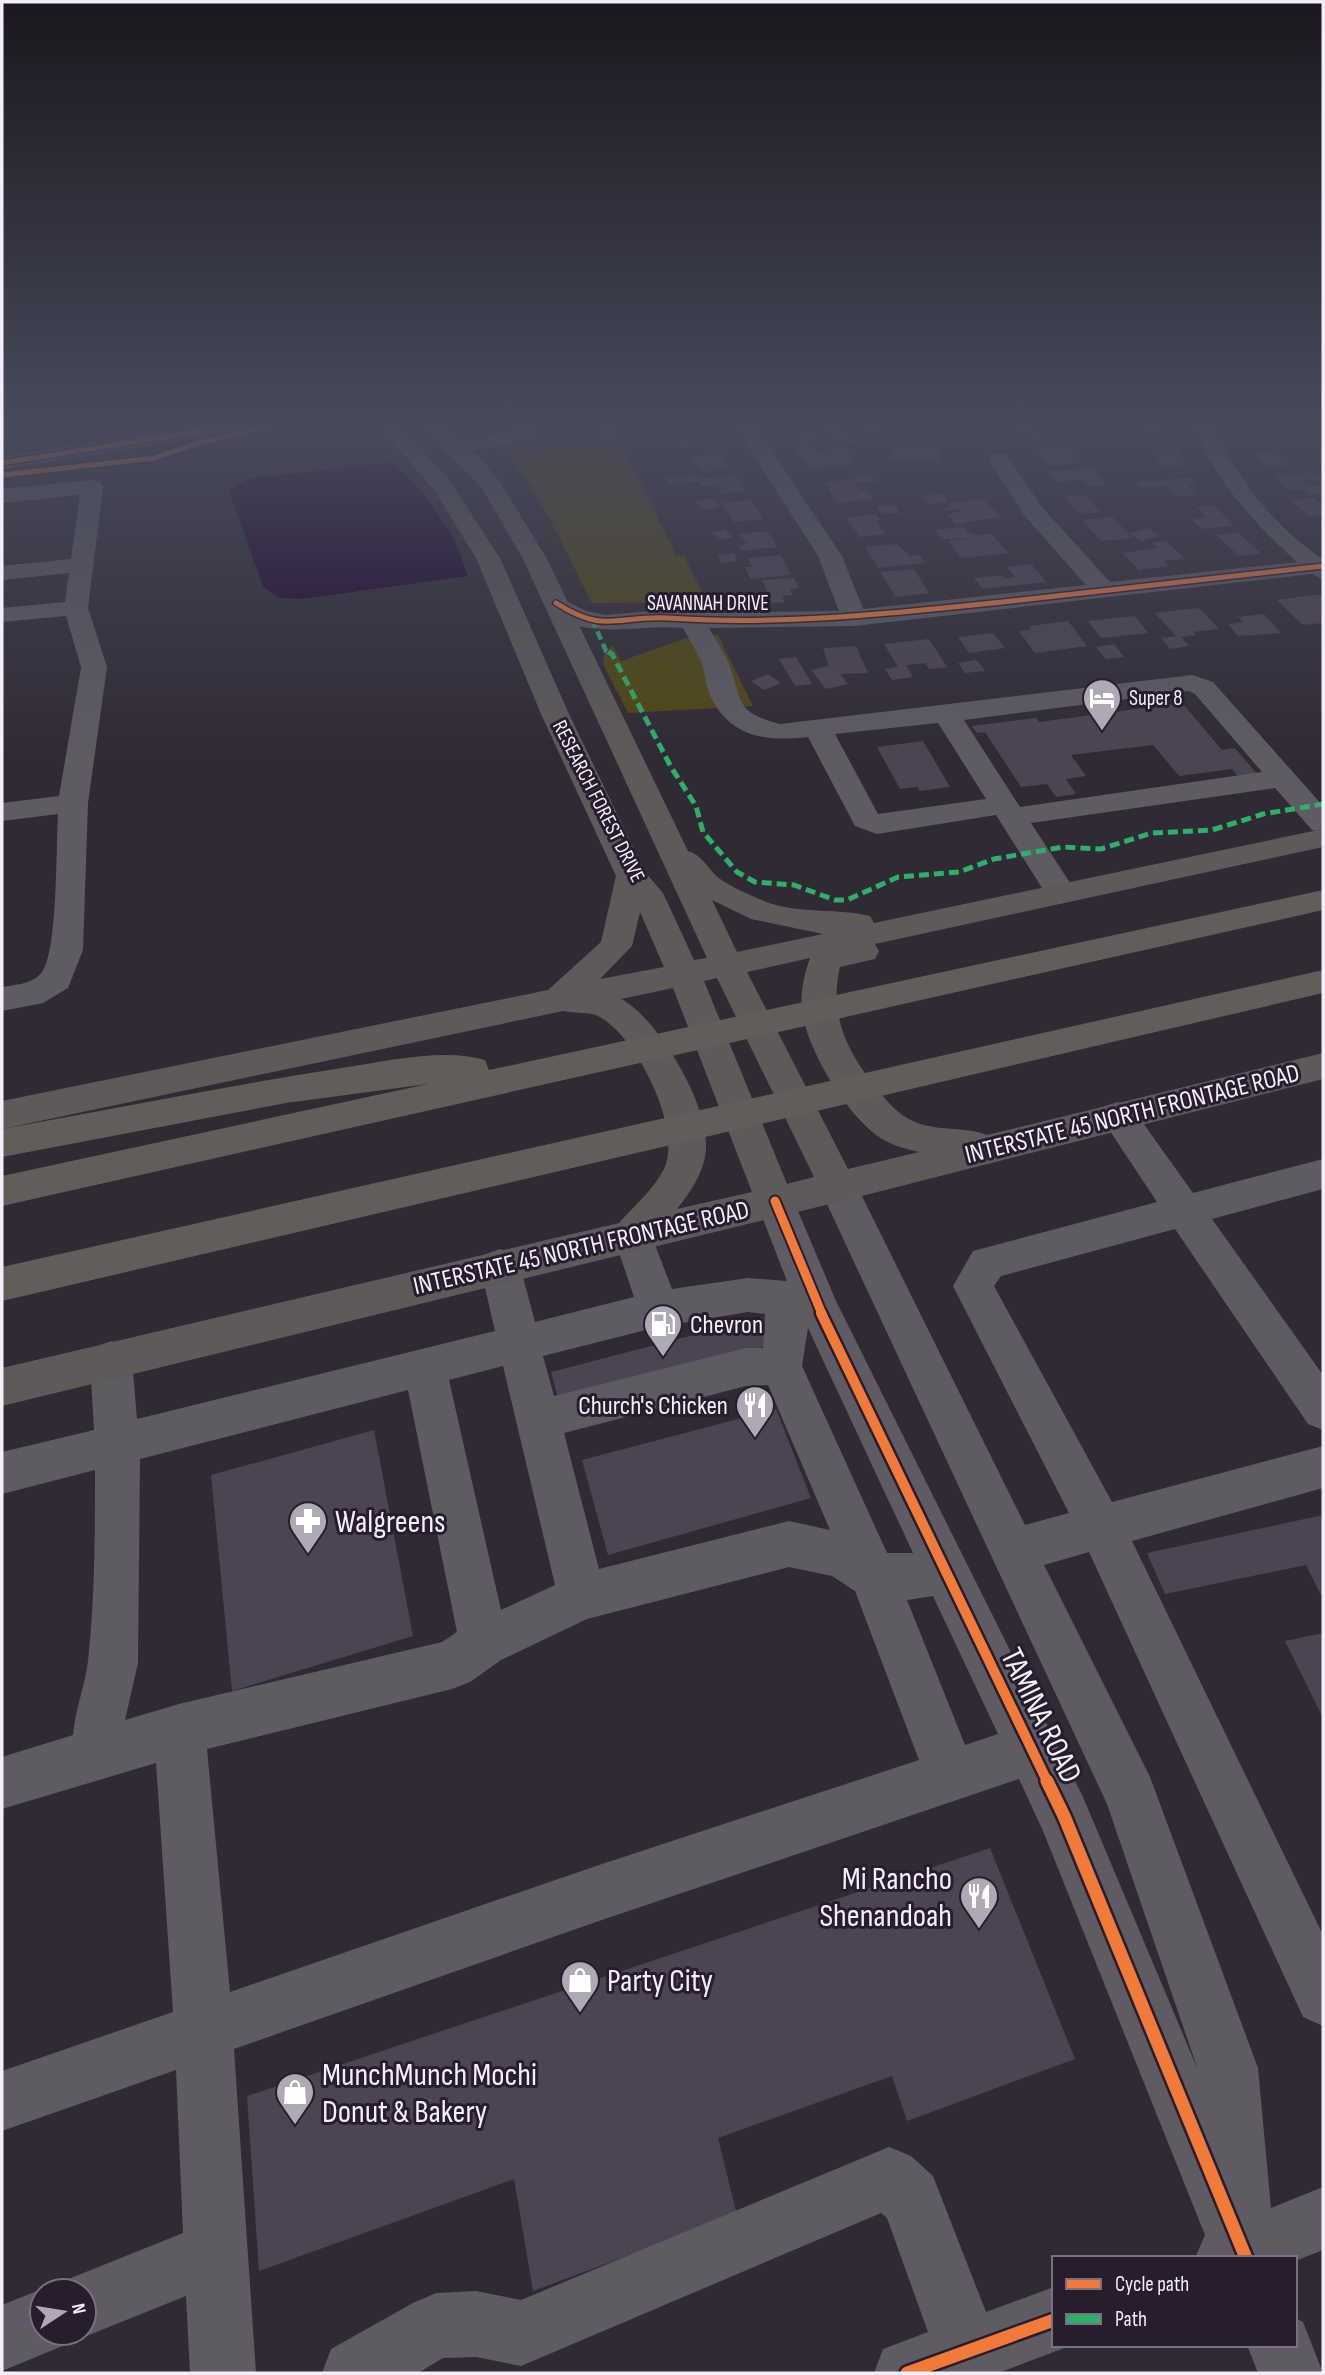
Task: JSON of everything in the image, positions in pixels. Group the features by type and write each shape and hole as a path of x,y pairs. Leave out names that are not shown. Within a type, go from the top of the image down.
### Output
{"highway":[{"path":"2,1191 1323,900"},
{"path":"2,1284 1323,981"},
{"path":"2,1143 286,1090 411,1071 569,1065"},
{"path":"2,1302 122,1256"}],"main road":[{"name":"RESEARCH FOREST DRIVE","path":"475,534 503,589 555,714 632,876 647,893 684,974 775,1201"},
{"name":"RESEARCH FOREST DRIVE","path":"520,534 578,646 727,965 838,1187"},
{"path":"503,589 538,618 553,640 578,646"},
{"path":"2,1115 1323,838"},
{"path":"671,844 709,886 762,912 823,923 913,925"},
{"path":"558,999 616,946 632,876"},
{"path":"913,925 908,940 826,959 818,983 823,1030 846,1074 868,1104 896,1130 936,1142 992,1147"},
{"path":"558,999 594,1003 614,1009 640,1033 657,1059 680,1116 688,1144 680,1174 633,1235"},
{"name":"INTERSTATE 45 NORTH FRONTAGE ROAD","path":"2,1387 838,1187 1323,1066"}],"street":[{"path":"2,999 31,995 56,980 67,950 73,803 94,667 76,608 86,534"},
{"path":"816,534 830,556 855,618"},
{"path":"1054,534 1104,590"},
{"path":"1282,534 1321,568"},
{"path":"2,573 82,565"},
{"name":"SAVANNAH DRIVE","path":"556,603 578,617 605,623 665,618 692,621 855,618 1321,568"},
{"path":"13,643 10,614 76,608"},
{"path":"692,621 715,663 722,691 732,710 745,723 780,732 946,714 1192,682 1204,688 1323,824"},
{"name":"SAVANNAH DRIVE","path":"578,646 612,637 671,630 692,621"},
{"path":"946,714 1060,892"},
{"path":"818,729 866,820 877,825 1282,778"},
{"path":"2,813 73,803"},
{"path":"1118,1116 1323,1410"},
{"path":"1323,1174 987,1263 973,1286 1101,1527 1323,1997"},
{"name":"TAMINA ROAD","path":"838,1187 1130,1796 1228,2068 1239,2256"},
{"name":"TAMINA ROAD","path":"775,1201 801,1300 946,1571 1069,1829 1239,2256"},
{"path":"633,1235 658,1309"},
{"path":"500,1266 582,1597"},
{"path":"2,1473 658,1309 748,1295 801,1300 787,1334 781,1366 873,1575 951,1775"},
{"path":"97,1754 100,1716 113,1663 118,1517 117,1443 111,1360"},
{"path":"424,1366 484,1643"},
{"path":"538,1420 746,1367 781,1366"},
{"path":"1011,1551 1323,1467"},
{"path":"2,1783 179,1730 452,1664 484,1643 582,1597 789,1544 841,1555 873,1575 900,1578 946,1571"},
{"path":"179,1730 198,1939 223,2373"},
{"path":"2,2101 1031,1749"},
{"path":"355,2373 436,2326 476,2324 521,2333 889,2178 911,2198 968,2351"},
{"path":"1239,2256 1323,2217"},
{"path":"98,2299 214,2253"},
{"path":"907,2373 1052,2321"},
{"path":"2,2338 28,2328"},
{"path":"1281,2347 1291,2373"}],"shaded area":[{"path":"244,534 452,534 468,576 302,599 280,598 263,587"},
{"path":"557,534 665,534 676,556 684,556 707,602 592,603"},
{"path":"718,635 753,706 628,713 603,664 604,654 612,645 621,661 687,638"}],"building":[{"path":"713,534 730,534 734,537 722,540"},
{"path":"737,534 769,534 778,547 742,551 738,545 747,544"},
{"path":"858,534 886,534 860,537"},
{"path":"937,534 992,534 1008,553 961,558 948,541 975,538 942,539"},
{"path":"1095,534 1128,534 1132,538 1101,541"},
{"path":"1130,534 1159,536 1141,541"},
{"path":"1239,534 1261,553 1239,556 1216,535"},
{"path":"1166,541 1185,559 1164,561 1169,566 1139,570 1122,553 1158,548 1152,543"},
{"path":"897,544 910,556 920,555 925,563 878,568 865,547"},
{"path":"734,553 738,561 721,563 718,555"},
{"path":"781,555 791,575 750,579 745,567 752,567 748,558"},
{"path":"1031,564 1046,582 982,589 974,578 1002,575 1005,579 1015,577 1007,567"},
{"path":"914,569 929,593 896,597 880,572"},
{"path":"794,578 799,588 790,589 793,595 782,596 785,602 772,603 762,580"},
{"path":"1321,594 1323,623 1303,625 1277,600"},
{"path":"1199,608 1219,629 1193,632 1196,635 1181,637 1189,646 1170,649 1161,638 1176,636 1155,613"},
{"path":"1264,614 1281,633 1238,636 1228,624 1243,622 1238,617"},
{"path":"1135,616 1148,633 1101,638 1088,621"},
{"path":"1068,621 1087,646 1035,653 1019,631 1032,629 1029,626"},
{"path":"993,633 1005,648 969,653 958,637"},
{"path":"929,639 947,667 929,669 925,663 906,665 913,677 892,680 885,669 898,667 884,644"},
{"path":"1114,644 1124,657 1106,659 1096,647"},
{"path":"856,646 868,673 840,674 848,684 826,689 811,670 829,666 823,648"},
{"path":"796,657 812,684 795,686 779,659"},
{"path":"977,660 985,671 965,673 958,663"},
{"path":"768,674 781,683 764,690 751,681"},
{"path":"1182,703 1222,750 1235,748 1259,776 1240,779 1232,769 1179,776 1153,745 1071,755 1086,776 1066,779 1076,794 1056,797 1047,784 1021,787 985,732 977,733 972,726 1036,718 1039,722"},
{"path":"923,741 950,787 920,791 917,787 900,789 877,747"},
{"name":"Chevron","path":"763,1317 774,1344 559,1402 551,1372"},
{"path":"776,1409 811,1498 608,1555 582,1460"},
{"name":"Walgreens","path":"374,1430 413,1636 232,1691 211,1475"},
{"path":"1323,1515 1323,1599 1306,1565 1165,1594 1147,1553"},
{"path":"1323,1633 1323,1718 1285,1641"},
{"path":"990,1848 1075,2059 907,2121 892,2076 718,2138 737,2215 533,2291 514,2179 259,2271 247,2096"}],"marked path":[{"path":"592,619 606,651 612,654 671,767 696,806 703,832 737,872 755,882 794,885 835,900 847,900 898,877 959,872 994,859 1063,847 1101,849 1152,833 1212,830 1263,814 1323,804"}],"cycle path":[{"path":"556,603 578,617 605,623 665,618 692,621 854,618 1323,566"},
{"path":"775,1201 816,1302 1064,1816 1245,2256"},
{"path":"907,2373 1052,2321"}],"place":[{"name":"Super 8","path":"1102,732"},
{"name":"Chevron","path":"663,1358"},
{"name":"Church's Chicken","path":"755,1439"},
{"name":"Walgreens","path":"308,1555"},
{"name":"Mi Rancho Shenandoah","path":"979,1930"},
{"name":"Party City","path":"580,2014"},
{"name":"MunchMunch Mochi Donut & Bakery","path":"295,2126"}]}
